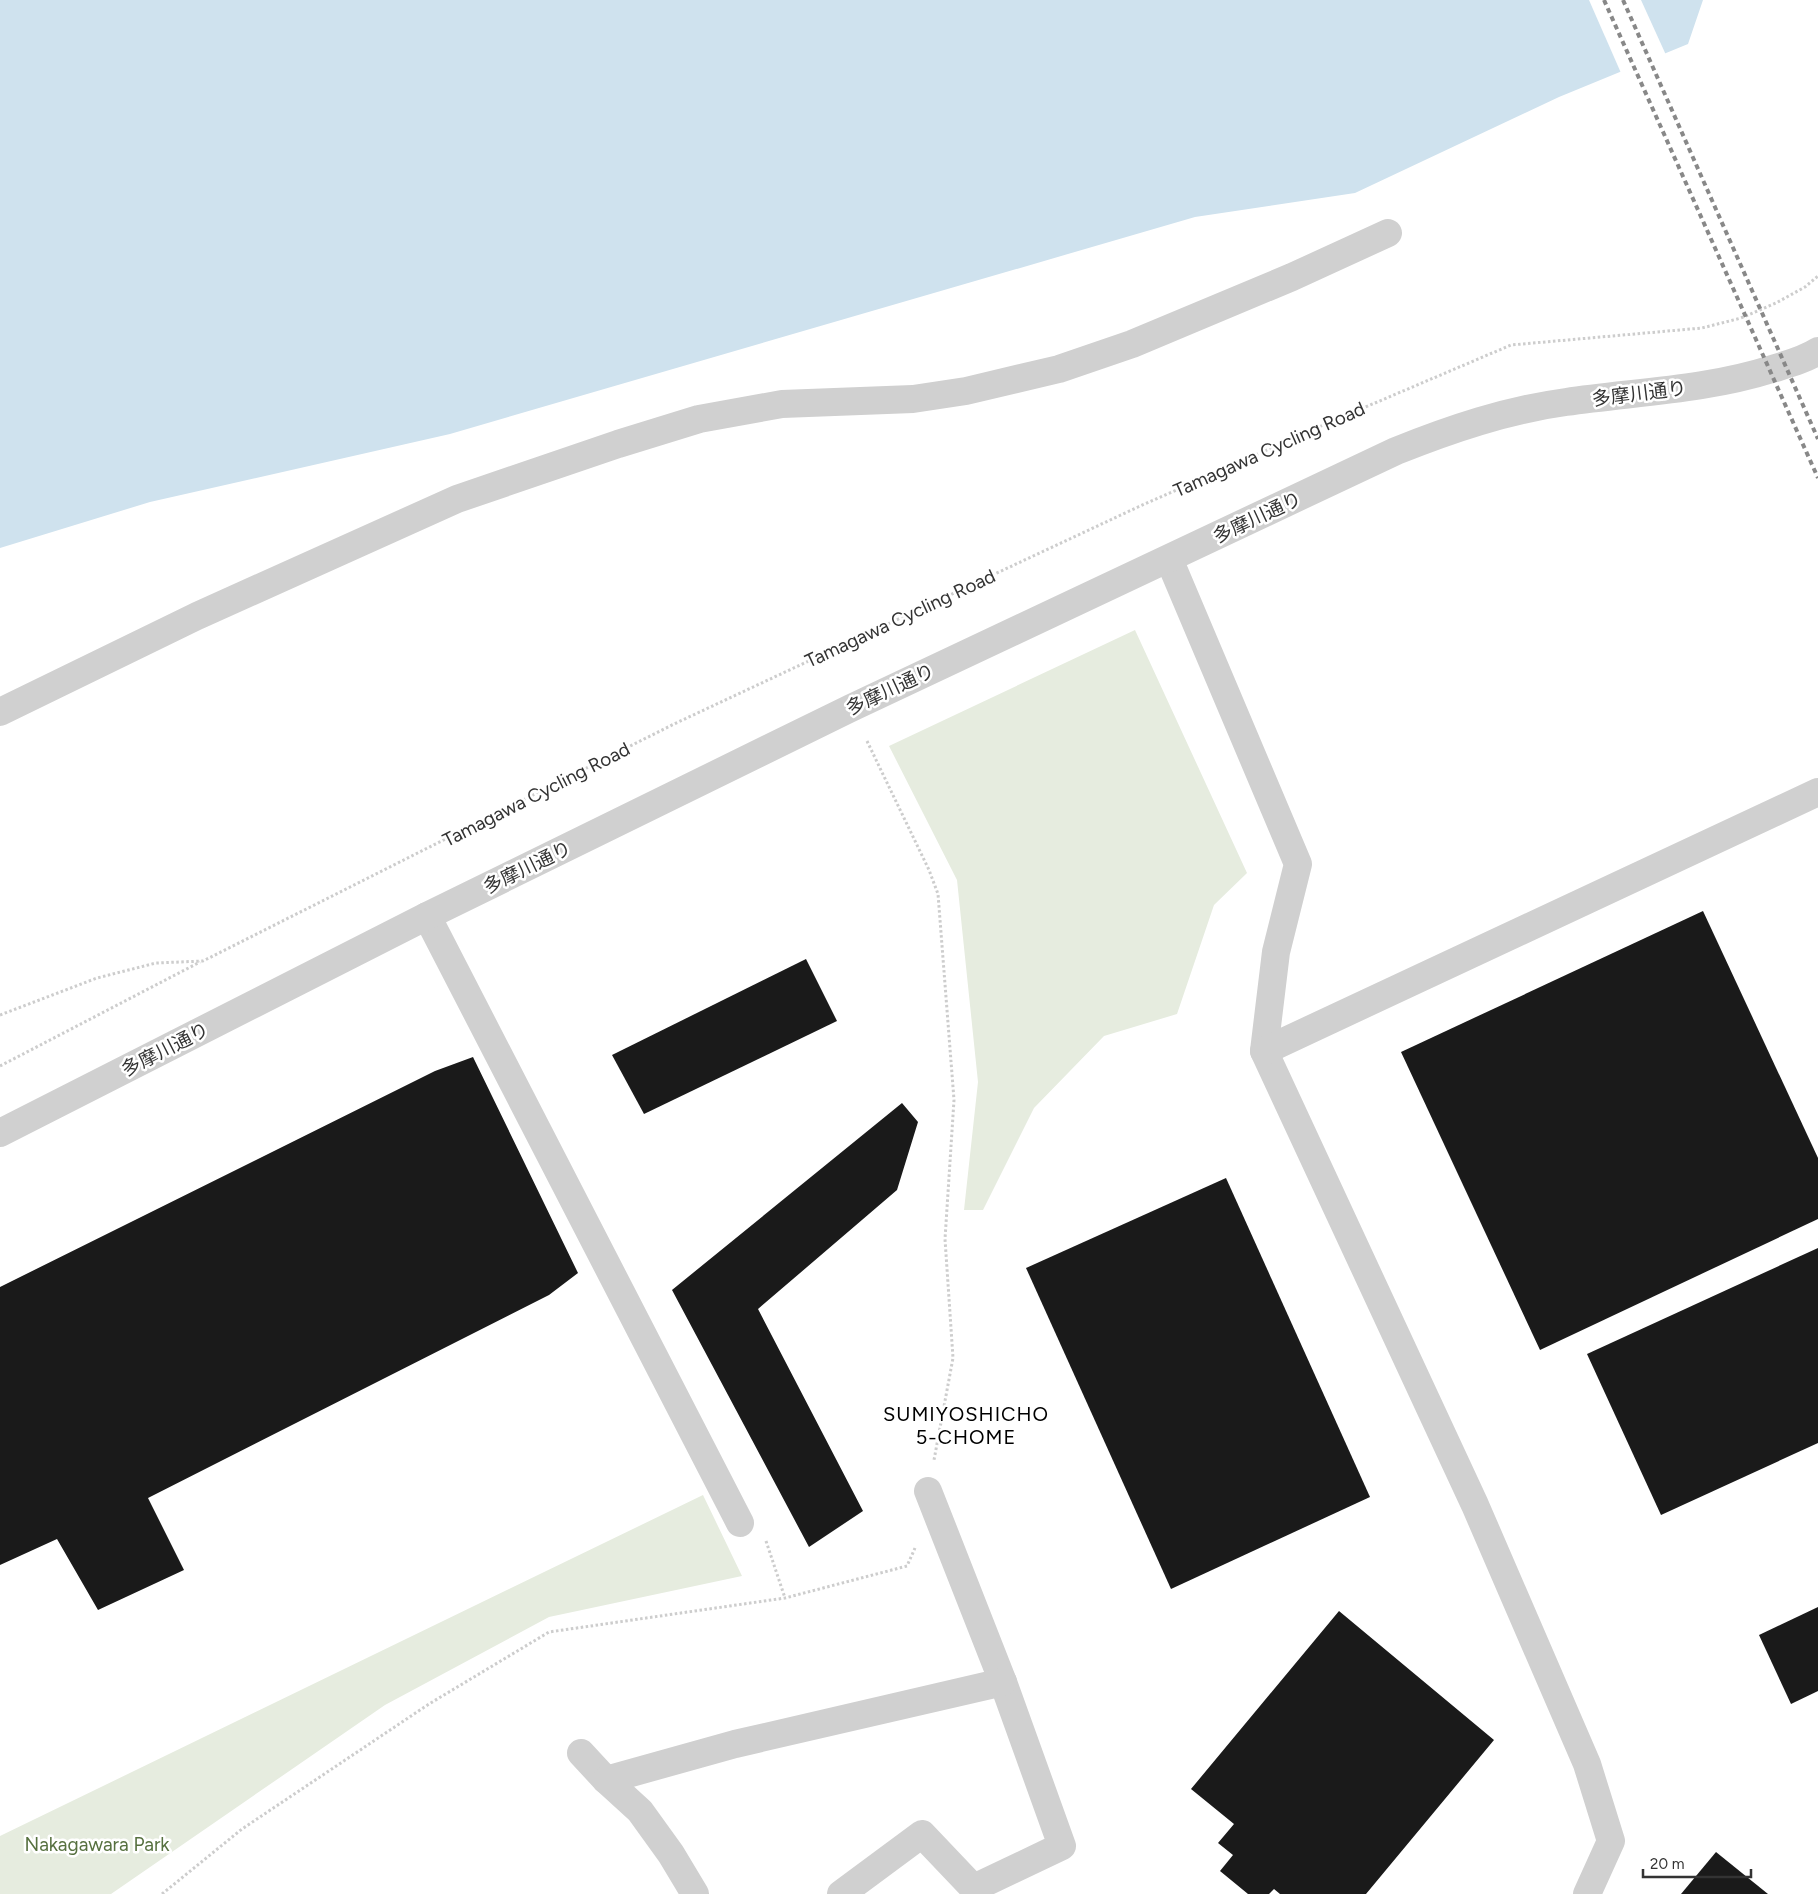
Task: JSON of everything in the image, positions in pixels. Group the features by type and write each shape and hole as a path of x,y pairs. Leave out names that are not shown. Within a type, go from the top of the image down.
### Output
{"street":[{"path":"0,712 197,616 457,499 699,418 782,404 913,399 966,391 1059,369 1132,344 1292,277 1388,233"},
{"name":"多摩川通り","path":"0,1133 427,916 851,708 1396,451 1445,431 1502,414 1567,402 1682,388 1735,379 1806,359 1818,351"},
{"path":"1169,559 1298,864 1276,952 1264,1051 1475,1505 1587,1764 1611,1841 1587,1894"},
{"path":"1264,1051 1818,792"},
{"path":"427,916 740,1523"},
{"path":"840,1894 922,1834 977,1891 1062,1846 1003,1682 928,1491"},
{"path":"606,1780 735,1744 1003,1682"},
{"path":"581,1752 606,1780 640,1811 671,1854 695,1894"}],"path":[{"name":"Tamagawa Cycling Road","path":"0,1015 106,976 156,963 203,961 683,720 1138,507 1321,426 1511,346 1702,328 1741,318 1776,304 1805,287 1818,276"},
{"path":"868,741 929,870 938,894 954,1100 945,1239 953,1358 928,1491"},
{"path":"0,1066 203,961"},
{"path":"740,1523 764,1535 785,1598"},
{"path":"162,1894 242,1829 429,1704 549,1632 785,1598 906,1566 917,1543"}],"green space":[{"path":"1135,630 1247,873 1214,905 1177,1014 1104,1036 1034,1108 983,1210 964,1210 978,1082 957,880 889,746"},
{"name":"Nakagawara Park","path":"703,1495 742,1576 549,1617 385,1705 111,1894 0,1894 0,1836"}],"water":[{"path":"0,0 1703,0 1688,44 1559,97 1355,193 1195,217 450,434 150,502 0,548"}],"pier":[{"path":"1589,0 1641,0 1666,55 1621,73"}],"building":[{"path":"1703,911 1818,1158 1818,1219 1540,1350 1401,1052"},
{"path":"806,959 837,1021 644,1114 612,1055"},
{"path":"473,1057 578,1273 549,1295 148,1498 184,1570 98,1610 57,1539 0,1565 0,1287 435,1071"},
{"path":"902,1103 918,1122 897,1190 758,1309 863,1511 809,1547 672,1290"},
{"path":"1226,1178 1370,1497 1171,1589 1026,1268"},
{"path":"1818,1248 1818,1443 1661,1515 1587,1354"},
{"path":"1818,1607 1818,1691 1791,1704 1759,1635"},
{"path":"1339,1611 1494,1740 1366,1894 1280,1894 1274,1889 1269,1894 1248,1894 1220,1871 1233,1855 1218,1843 1234,1824 1191,1789"},
{"path":"1716,1852 1768,1894 1681,1894"}],"railway":[{"path":"1604,0 1818,478"},
{"path":"1623,0 1818,439"}],"district":[{"name":"SUMIYOSHICHO 5-CHOME","path":"966,1426"}]}
